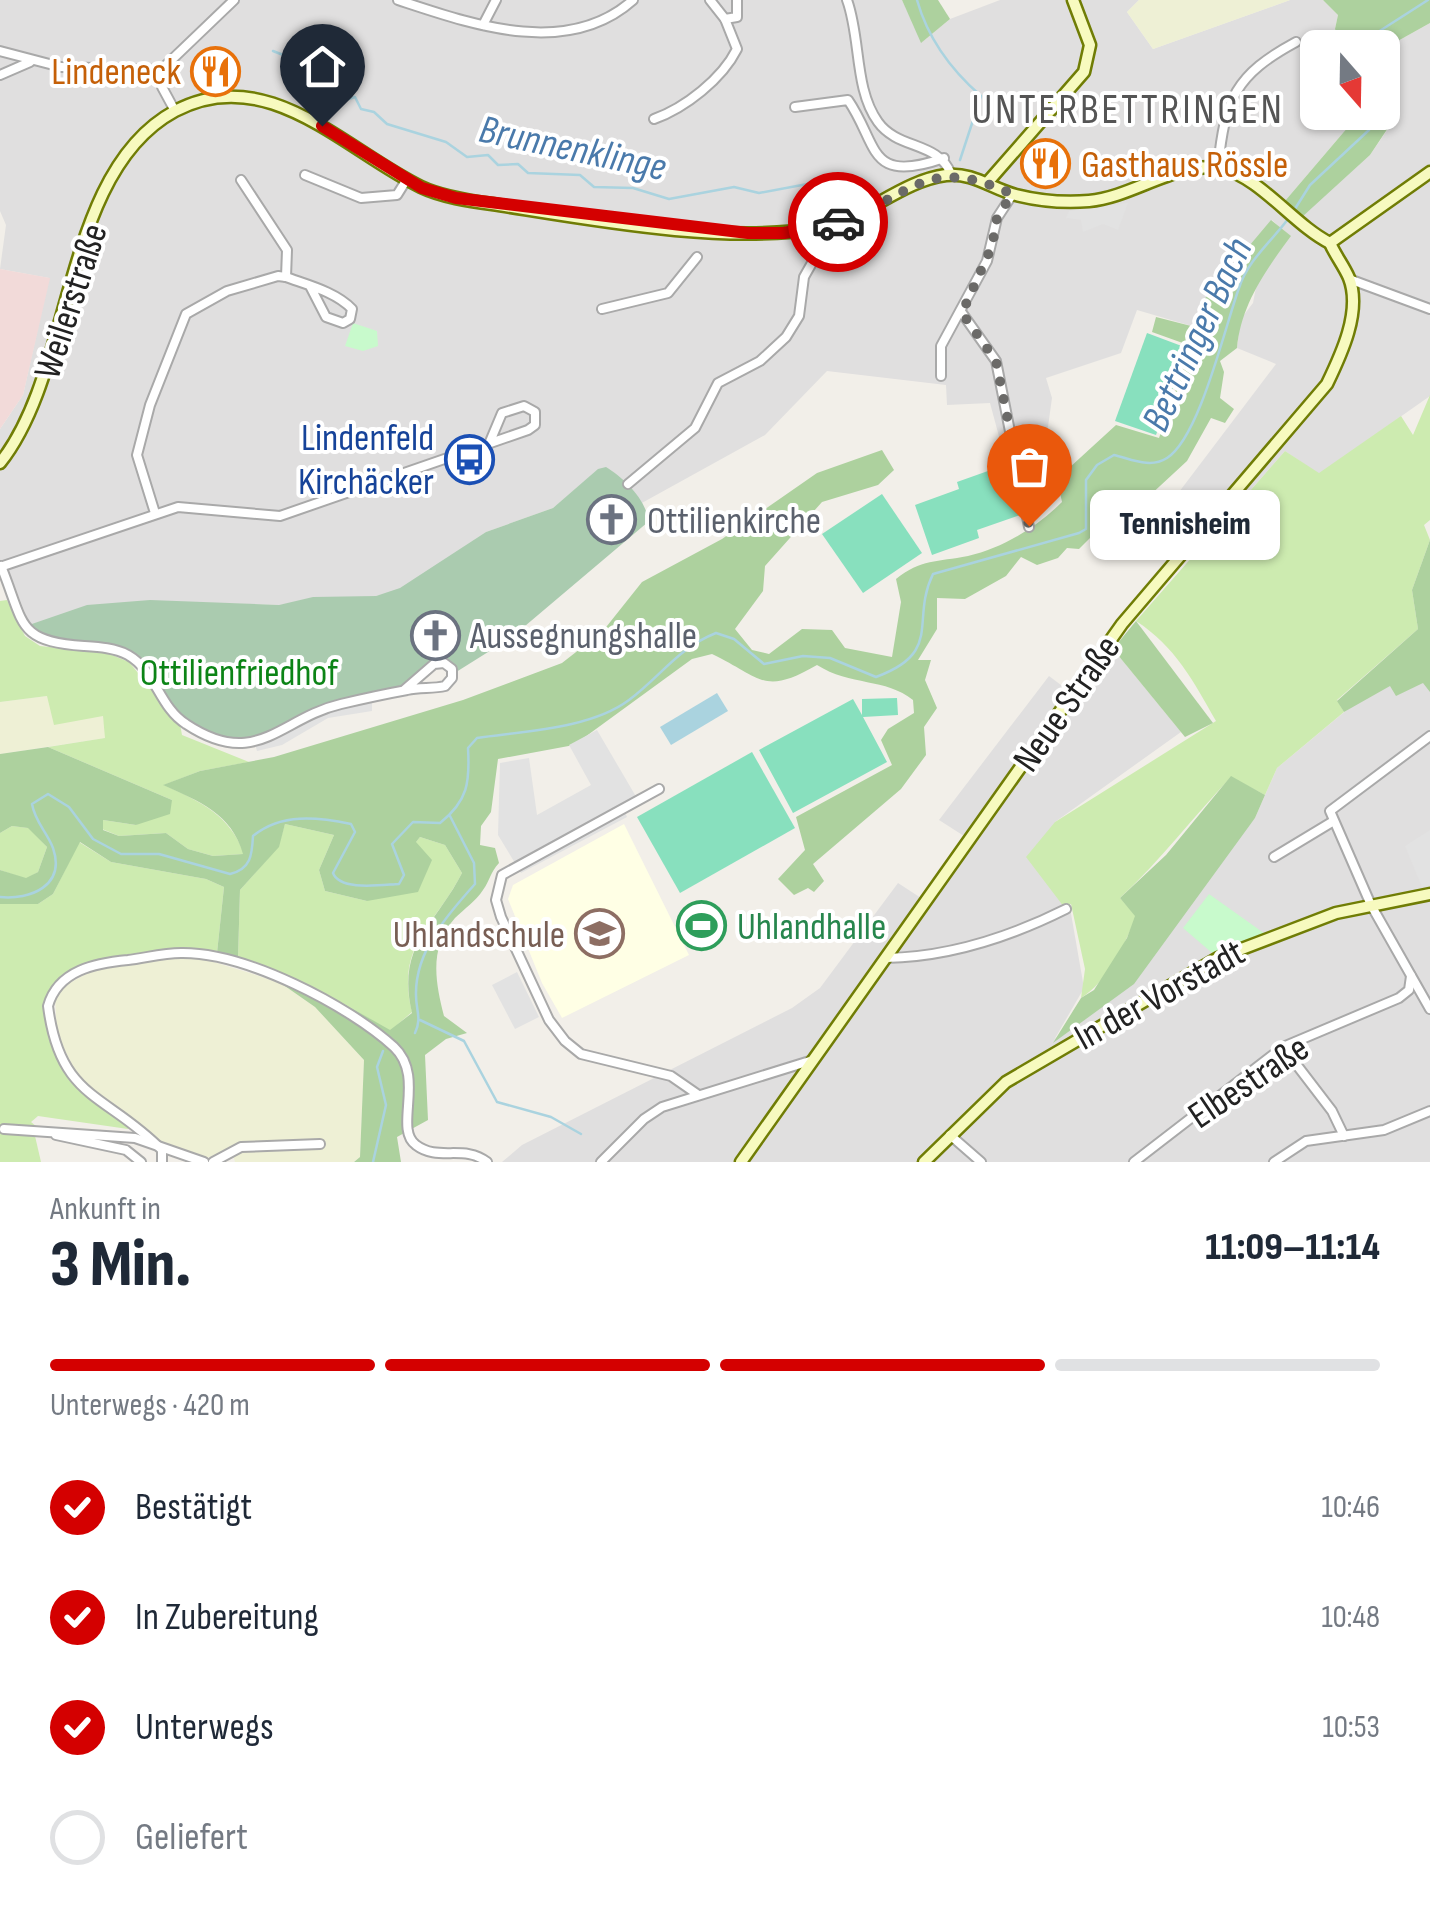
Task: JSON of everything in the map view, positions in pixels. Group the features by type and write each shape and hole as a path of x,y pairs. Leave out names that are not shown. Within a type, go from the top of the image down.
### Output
{"street":[{"path":"0,51 30,62 108,71 161,70 234,0"},
{"path":"398,0 484,25 544,34 574,30 605,19 633,0"},
{"path":"484,25 496,0"},
{"path":"654,118 672,113 729,65 736,50 724,19 710,0"},
{"path":"724,19 737,17 737,0"},
{"path":"847,0 874,117 896,138 944,158 952,174 1012,194 1055,202 1123,195 1195,168 1218,167 1244,178 1298,224 1330,243 1349,279 1430,309"},
{"path":"987,183 1084,72 1090,44 1073,0"},
{"path":"1218,167 1222,124 1236,88 1260,64 1296,42"},
{"path":"0,75 30,62"},
{"path":"161,70 162,87 175,111"},
{"name":"Weilerstraße","path":"0,463 21,434 44,384 65,293 92,221 124,160 148,130 175,111 220,97 264,100 322,126 407,179 456,198 595,218 748,233 823,228 913,185 952,174"},
{"path":"795,107 848,100 869,145 886,160 910,168 944,158"},
{"path":"1330,243 1430,172"},
{"path":"305,175 360,198 397,196 407,179"},
{"path":"241,180 287,250 286,277"},
{"path":"941,376 942,346 962,313 992,246 997,218 1012,194"},
{"path":"628,484 696,428 718,383 760,361 786,338 799,316 804,277 817,254 823,228"},
{"path":"602,309 668,293 690,272 697,257"},
{"path":"154,513 137,456 186,314 227,291 286,277 310,286 348,303 352,309 350,319 343,323 326,316 310,286"},
{"name":"Neue Straße","path":"741,1162 1122,624 1326,384 1350,319 1349,279"},
{"path":"962,313 996,361 1029,526"},
{"path":"404,690 434,664 444,663 453,674 440,688 404,690 323,708 266,740 226,740 197,730 172,714 144,667 128,655 47,643 26,626 1,567 154,513 202,508 254,517 280,516 489,444 532,428 535,412 524,406 502,413 489,444"},
{"path":"1430,736 1339,800 1330,811 1370,905 1430,1008"},
{"path":"659,789 502,876 496,900 550,1020 565,1041 594,1058 671,1076 698,1094"},
{"path":"1274,857 1332,822"},
{"name":"In der Vorstadt","path":"924,1162 1006,1082 1218,958 1281,931 1370,905 1430,894"},
{"path":"886,958 937,954 1026,929 1066,909"},
{"path":"162,1162 162,1150 137,1125 86,1093 66,1067 48,1006 52,993 72,974 102,962 183,952 232,963 329,998 396,1049 412,1083 407,1134 412,1142 433,1153 464,1150 487,1162"},
{"name":"Elbestraße","path":"1134,1162 1283,1047 1400,998 1408,990 1411,976"},
{"path":"1283,1047 1332,1111 1344,1136"},
{"path":"601,1162 644,1119 698,1094 813,1060"},
{"path":"1274,1162 1306,1141 1384,1130 1430,1111"},
{"path":"4,1128 135,1138 204,1162"},
{"path":"46,1130 126,1150 140,1162"},
{"path":"950,1135 980,1162"},
{"path":"213,1162 242,1148 320,1144"}],"shaded area":[{"path":"0,0 902,0 922,42 950,19 1000,0 1139,0 1127,12 1153,49 1290,0 1323,0 1338,15 1335,30 1300,30 1300,130 1346,130 1285,201 1302,216 1370,155 1387,130 1400,130 1400,40 1430,23 1430,396 1319,474 1285,451 1194,554 1151,529 1276,364 1237,348 1240,320 1253,303 1257,282 1290,237 1272,220 1195,327 1137,310 1121,353 1046,378 1052,398 1045,448 1004,455 990,403 947,405 946,385 827,371 765,435 640,504 599,469 553,508 486,532 401,589 376,596 279,605 150,601 30,626 5,561 0,562 0,429 23,395 49,278 0,269 6,225 0,211"},
{"path":"1139,0 1290,0 1153,49 1127,12"},
{"path":"1128,203 1118,230 1103,224 1083,232 1081,220 1066,218 1069,211"},
{"path":"0,269 50,278 23,395 0,429"},
{"path":"1430,648 1430,1162 502,1162 522,1145 792,1008 820,988 898,883 921,898 964,836 939,820 1049,676 1077,697 1113,649 1181,732 1055,822 1084,988 1054,1040 1215,868 1255,818 1277,768 1396,669"},
{"path":"47,696 103,716 106,738 0,754 0,702"},
{"path":"372,703 372,711 328,718 282,745 257,751 255,744 279,737 339,706"},
{"path":"597,730 638,800 623,808 627,817 521,873 498,835 500,763 529,758 537,815 591,785 569,745"},
{"name":"Uhlandschule","path":"624,824 689,955 562,1018 542,983 508,899 513,885"},
{"path":"1430,830 1430,885 1422,887 1405,846"},
{"path":"165,957 204,959 253,974 282,984 315,1007 364,1060 360,1157 354,1162 235,1162 231,1148 202,1160 162,1149 83,1087 57,1034 55,997 66,985 97,968"},
{"path":"517,972 539,1017 515,1029 492,985"}],"green space":[{"path":"902,0 938,0 950,19 921,43"},
{"path":"1323,0 1430,0 1430,23 1400,40 1400,30 1335,30 1338,15"},
{"path":"1346,130 1387,130 1370,155 1302,217 1285,201"},
{"path":"1271,220 1291,236 1249,303 1237,348 1220,361 1224,372 1220,398 1234,409 1225,423 1211,418 1187,461 1147,498 1123,491 1103,525 1079,549 1067,548 1058,558 1037,565 1021,557 1006,576 965,599 937,598 937,629 918,660 931,660 925,680 937,708 924,727 926,755 901,789 813,864 824,881 814,892 808,888 794,895 778,879 805,850 796,817 892,765 881,740 888,729 914,713 913,700 891,688 829,672 817,665 785,680 763,680 712,654 692,659 574,745 498,759 491,812 481,826 480,845 495,848 499,863 480,894 447,929 436,965 444,1016 467,1033 446,1039 425,1055 428,1120 397,1137 401,1162 354,1162 360,1157 364,1060 315,1007 282,984 346,1005 390,1030 412,1013 408,990 414,953 462,873 445,845 420,837 416,842 432,860 418,892 367,901 325,891 319,870 334,835 285,824 279,847 240,890 238,958 217,953 224,887 206,879 111,862 80,842 53,894 38,904 0,904 0,870 26,878 38,872 47,847 28,828 12,826 0,833 0,754 48,747 172,800 170,814 136,825 103,820 103,830 119,836 166,833 188,849 213,856 243,854 231,829 212,810 163,785 200,771 274,757 463,700 562,663 603,631 642,582 722,539 817,473 882,450 894,470 878,485 822,502 765,566 763,591 735,629 752,650 769,654 802,629 832,630 845,648 892,657 901,602 896,579 922,565 994,548 1042,520 1062,502 1057,479 1116,425 1159,438 1191,346 1152,332 1156,317 1195,327 1202,302"},
{"path":"353,323 377,331 378,346 363,351 345,346"},
{"path":"1147,333 1187,348 1156,435 1115,421"},
{"path":"1430,395 1430,520 1424,525 1430,540 1412,590 1418,629 1337,700 1344,712 1277,768 1265,795 1231,777 1120,898 1136,916 1107,973 1081,998 1085,969 1071,904 1064,907 1026,857 1055,822 1216,721 1173,653 1136,621 1285,451 1319,473 1401,416 1413,435"},
{"path":"1002,466 1020,515 977,530 979,538 932,555 915,505 959,489 957,482"},
{"name":"Ottilienfriedhof","path":"606,467 634,491 648,522 512,637 453,674 439,663 405,684 338,706 270,738 246,743 225,741 206,733 172,706 128,655 57,645 26,626 87,605 150,600 279,605 313,597 376,596 400,588 486,532 553,508 598,469"},
{"path":"882,494 922,553 863,593 822,534"},
{"path":"1430,540 1430,692 1423,683 1396,696 1390,686 1344,712 1337,701 1418,629 1412,590"},
{"path":"7,600 25,636 40,646 107,653 129,662 180,724 182,735 249,762 200,771 164,785 202,804 222,820 244,854 213,856 188,849 166,833 119,836 102,829 103,820 136,825 172,800 48,747 105,738 103,716 54,725 47,696 0,702 0,601"},
{"path":"1136,621 1213,723 1185,737 1113,649"},
{"path":"897,698 898,715 863,717 887,762 793,813 759,750 853,699 862,715 862,699"},
{"path":"752,752 795,828 680,893 637,817"},
{"path":"1231,776 1265,795 1255,818 1134,984 1053,1043 1081,998 1094,990 1127,938 1135,916 1120,898 1166,855"},
{"path":"285,824 334,835 319,870 325,891 367,901 420,837 445,845 462,873 413,953 408,989 412,1012 390,1031 346,1005 246,966 238,958 240,890 278,847"},
{"path":"12,826 29,828 47,847 38,872 26,879 0,870 0,833"},
{"path":"79,842 111,862 206,879 224,887 217,953 103,962 76,969 56,982 47,1003 52,1034 66,1067 80,1088 129,1123 128,1129 38,1116 31,1122 37,1127 0,1129 0,904 38,904 53,894"},
{"path":"1209,894 1268,936 1218,958 1183,928"},
{"path":"0,1133 35,1136 41,1162 0,1162"}],"water":[{"path":"717,693 728,711 671,745 660,727"}],"waterway":[{"path":"917,0 942,53 981,96 960,160"},
{"name":"Bettringer Bach","path":"1381,30 1428,0"},
{"name":"Brunnenklinge","path":"273,51 319,69 349,99 355,97 361,109 374,112 387,124 446,142 467,157 488,155 498,165 518,164 528,173 580,175 594,187 633,188 669,199 734,187 759,193 818,182 826,176"},
{"name":"Bettringer Bach","path":"1293,212 1310,185 1369,130"},
{"name":"Bettringer Bach","path":"0,897 33,893 50,881 56,861 53,848 32,804 48,794 69,807 93,839 121,854 159,854 230,874 242,869 249,860 253,836 275,823 312,819 351,824 355,832 333,873 337,879 362,886 399,884 404,875 392,844 413,822 440,823 456,807 467,781 468,748 477,738 576,723 613,710 691,646 716,633 734,639 764,664 803,656 830,658 876,677 897,667 918,646 933,574 1079,533 1086,529 1086,480 1097,465 1114,455 1154,463 1167,458 1179,446 1201,405 1243,278 1288,219"},
{"path":"415,1033 417,979 427,948 475,884 474,863 450,816"},
{"path":"420,1020 464,1041 497,1102 551,1117 581,1134"},
{"path":"373,1162 386,1105 377,1067 383,1051"}],"way so far":[{"path":"838,222 913,185 952,174 970,176 1012,194 997,218 992,246 962,313 990,346 996,361 1019,494 1029,526"}],"place":[{"name":"Lindeneck","path":"216,71"},
{"name":"Gasthaus Rössle","path":"1046,164"},
{"name":"Lindenfeld Kirchäcker","path":"469,459"},
{"name":"Ottilienkirche","path":"612,520"},
{"name":"Tennisheim","path":"1029,526"},
{"name":"Aussegnungshalle","path":"435,635"},
{"name":"Uhlandhalle","path":"702,926"},
{"name":"Uhlandschule","path":"600,934"}],"district":[{"name":"UNTERBETTRINGEN","path":"1128,108"}],"route":[{"path":"322,126 422,188 456,198 699,230 784,233 838,222"}]}
